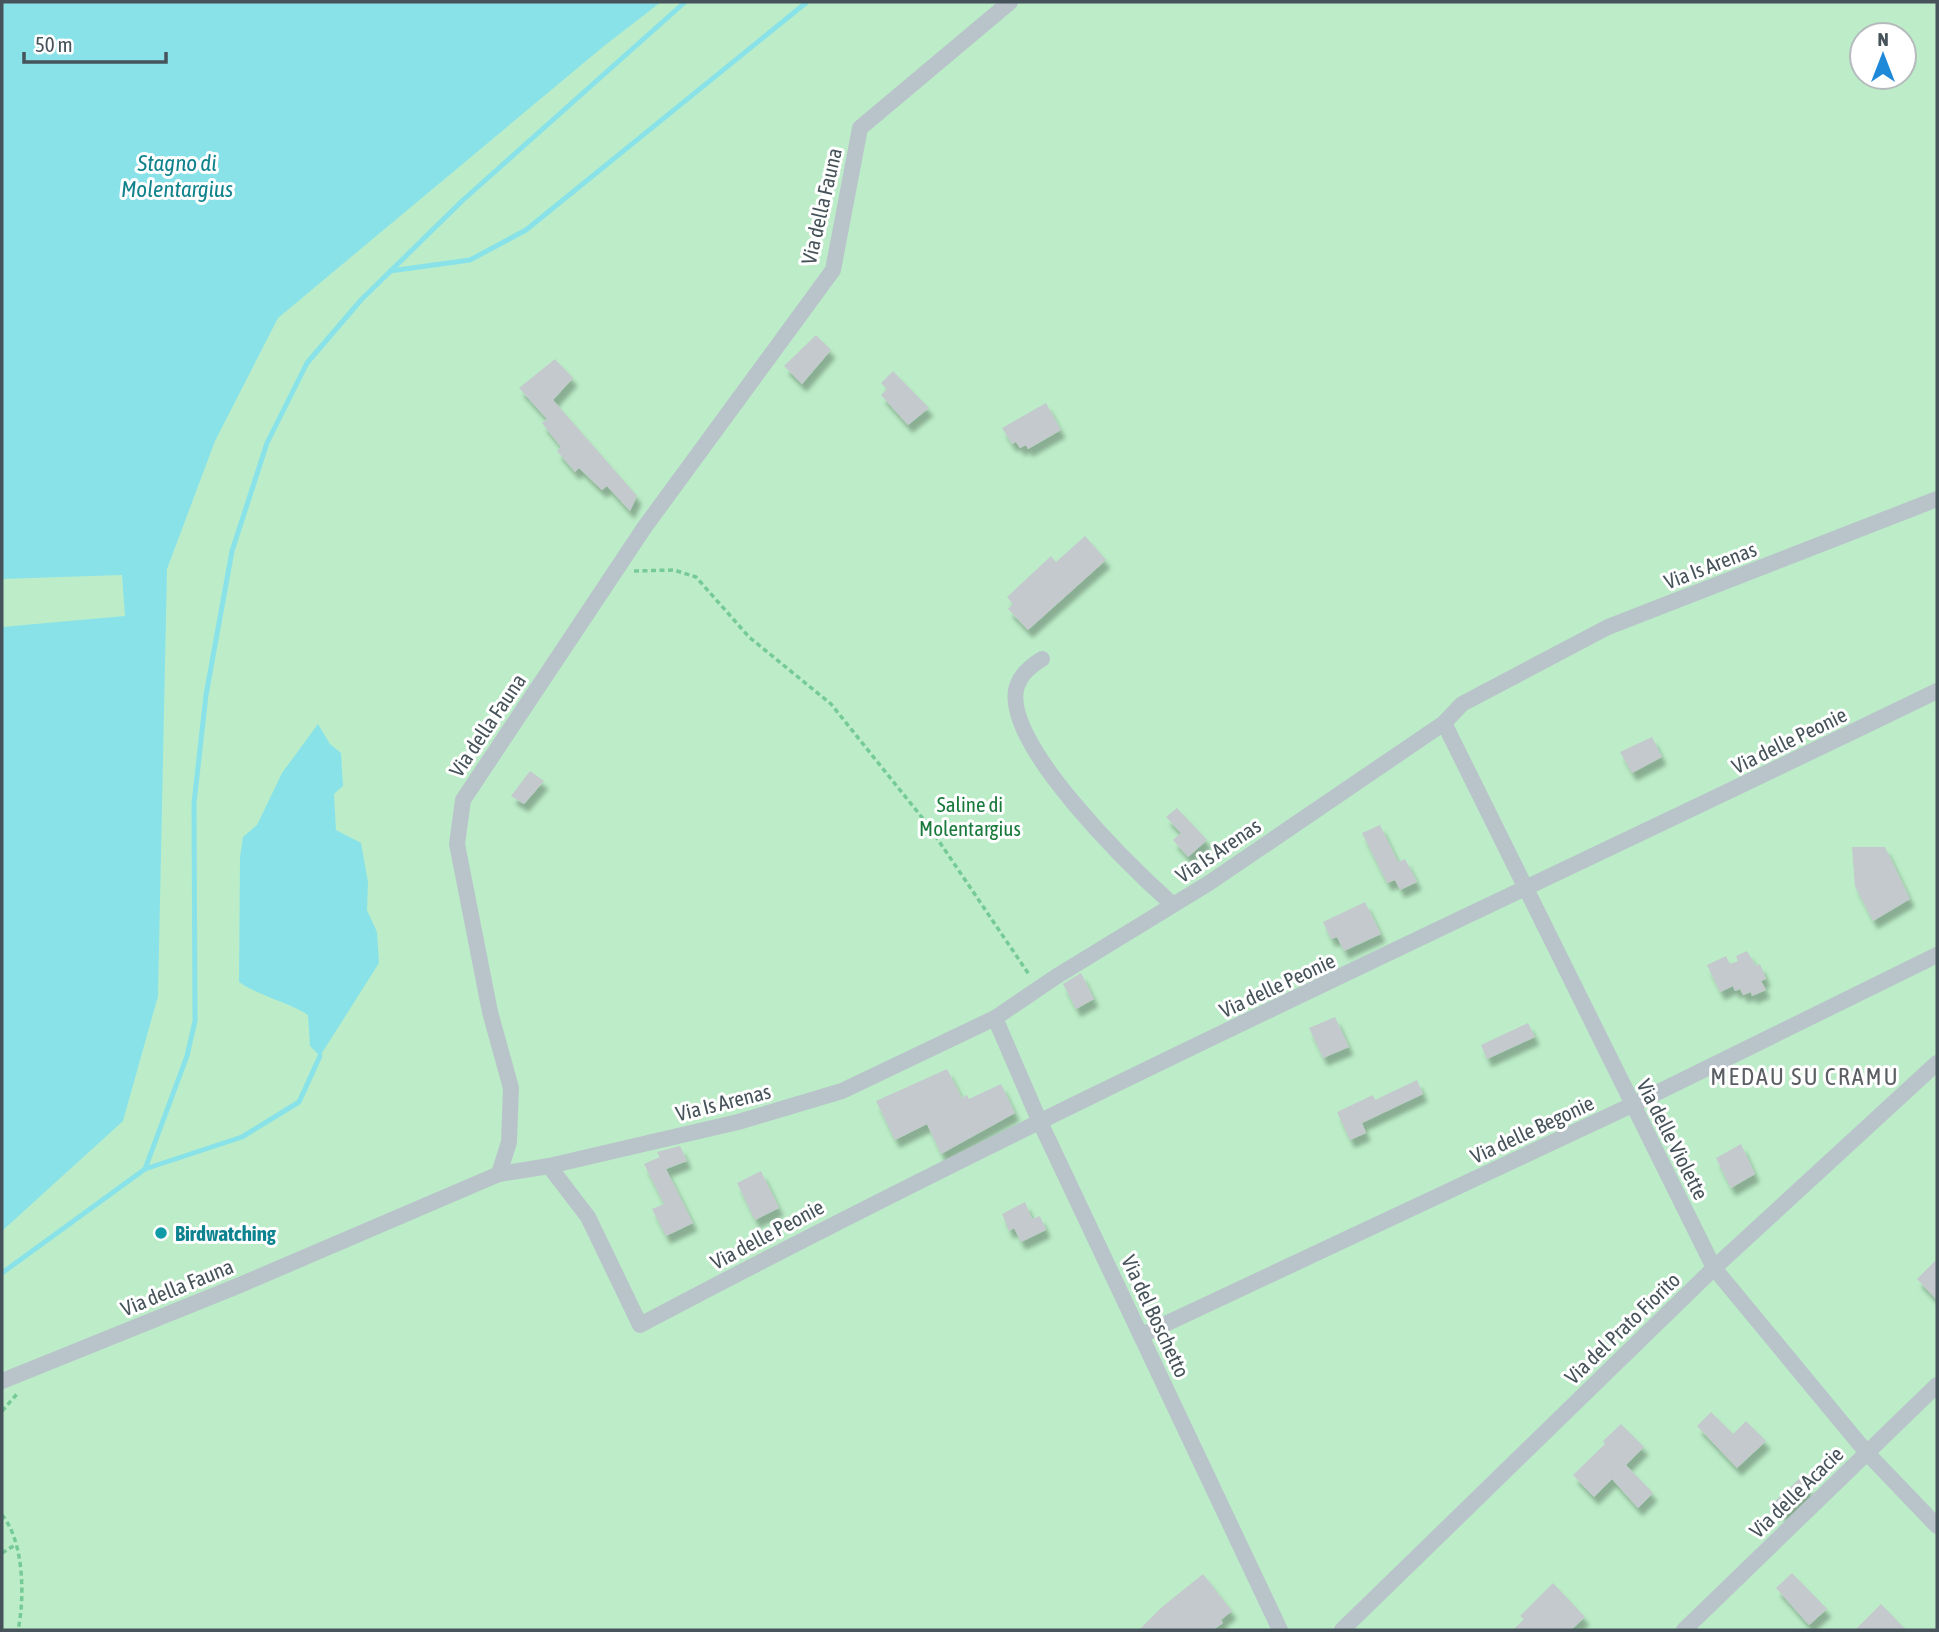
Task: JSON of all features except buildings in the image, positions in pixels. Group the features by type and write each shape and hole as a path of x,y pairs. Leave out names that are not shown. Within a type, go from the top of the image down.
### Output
{"street":[{"name":"Via della Fauna","path":"2,1381 240,1285 499,1174 509,1142 511,1088 491,1012 457,844 463,800 621,562 833,270 860,128 1010,2"},
{"name":"Via Is Arenas","path":"499,1174 550,1166 738,1122 842,1091 995,1018 1173,905 1444,723 1462,704 1608,627 1937,499"},
{"path":"1042,659 1029,667 1017,686 1016,710 1026,736 1081,811 1132,868 1173,905"},
{"name":"Via delle Peonie","path":"550,1166 588,1217 640,1325 841,1219 1040,1120 1527,890 1937,691"},
{"name":"Via delle Violette","path":"1444,723 1714,1268 1867,1452 1937,1526"},
{"name":"Via delle Begonie","path":"1142,1335 1632,1105 1937,956"},
{"name":"Via del Boschetto","path":"995,1018 1040,1120 1280,1630"},
{"name":"Via del Prato Fiorito","path":"1342,1630 1714,1268 1937,1063"},
{"name":"Via delle Acacie","path":"1684,1630 1937,1385"}],"path":[{"path":"621,562 637,573 674,570 696,577 749,637 831,704 928,825 1038,989"},
{"path":"2,1515 12,1527 24,1600 19,1630"},
{"path":"2,1553 15,1545"}],"green space":[{"name":"Saline di Molentargius","path":"2,2 1937,2 1937,1630 2,1630"}],"water":[{"name":"Stagno di Molentargius","path":"2,2 661,2 604,46 278,318 215,441 167,569 158,996 123,1121 2,1231 2,627 125,616 122,575 2,579"},
{"path":"318,724 330,744 341,753 343,786 334,794 336,830 361,843 368,882 367,910 377,932 379,963 320,1056 310,1046 308,1015 239,982 240,857 243,837 257,825 282,773"}],"waterway":[{"path":"145,1169 187,1056 195,1021 194,803 206,695 232,551 267,443 307,363 361,300 462,201 685,2"},
{"path":"390,271 470,260 526,230 807,2"},
{"path":"2,1273 145,1169 242,1137 299,1102 320,1056"}],"place":[{"name":"Birdwatching","path":"161,1233"}],"district":[{"name":"MEDAU SU CRAMU","path":"1805,1076"}]}
